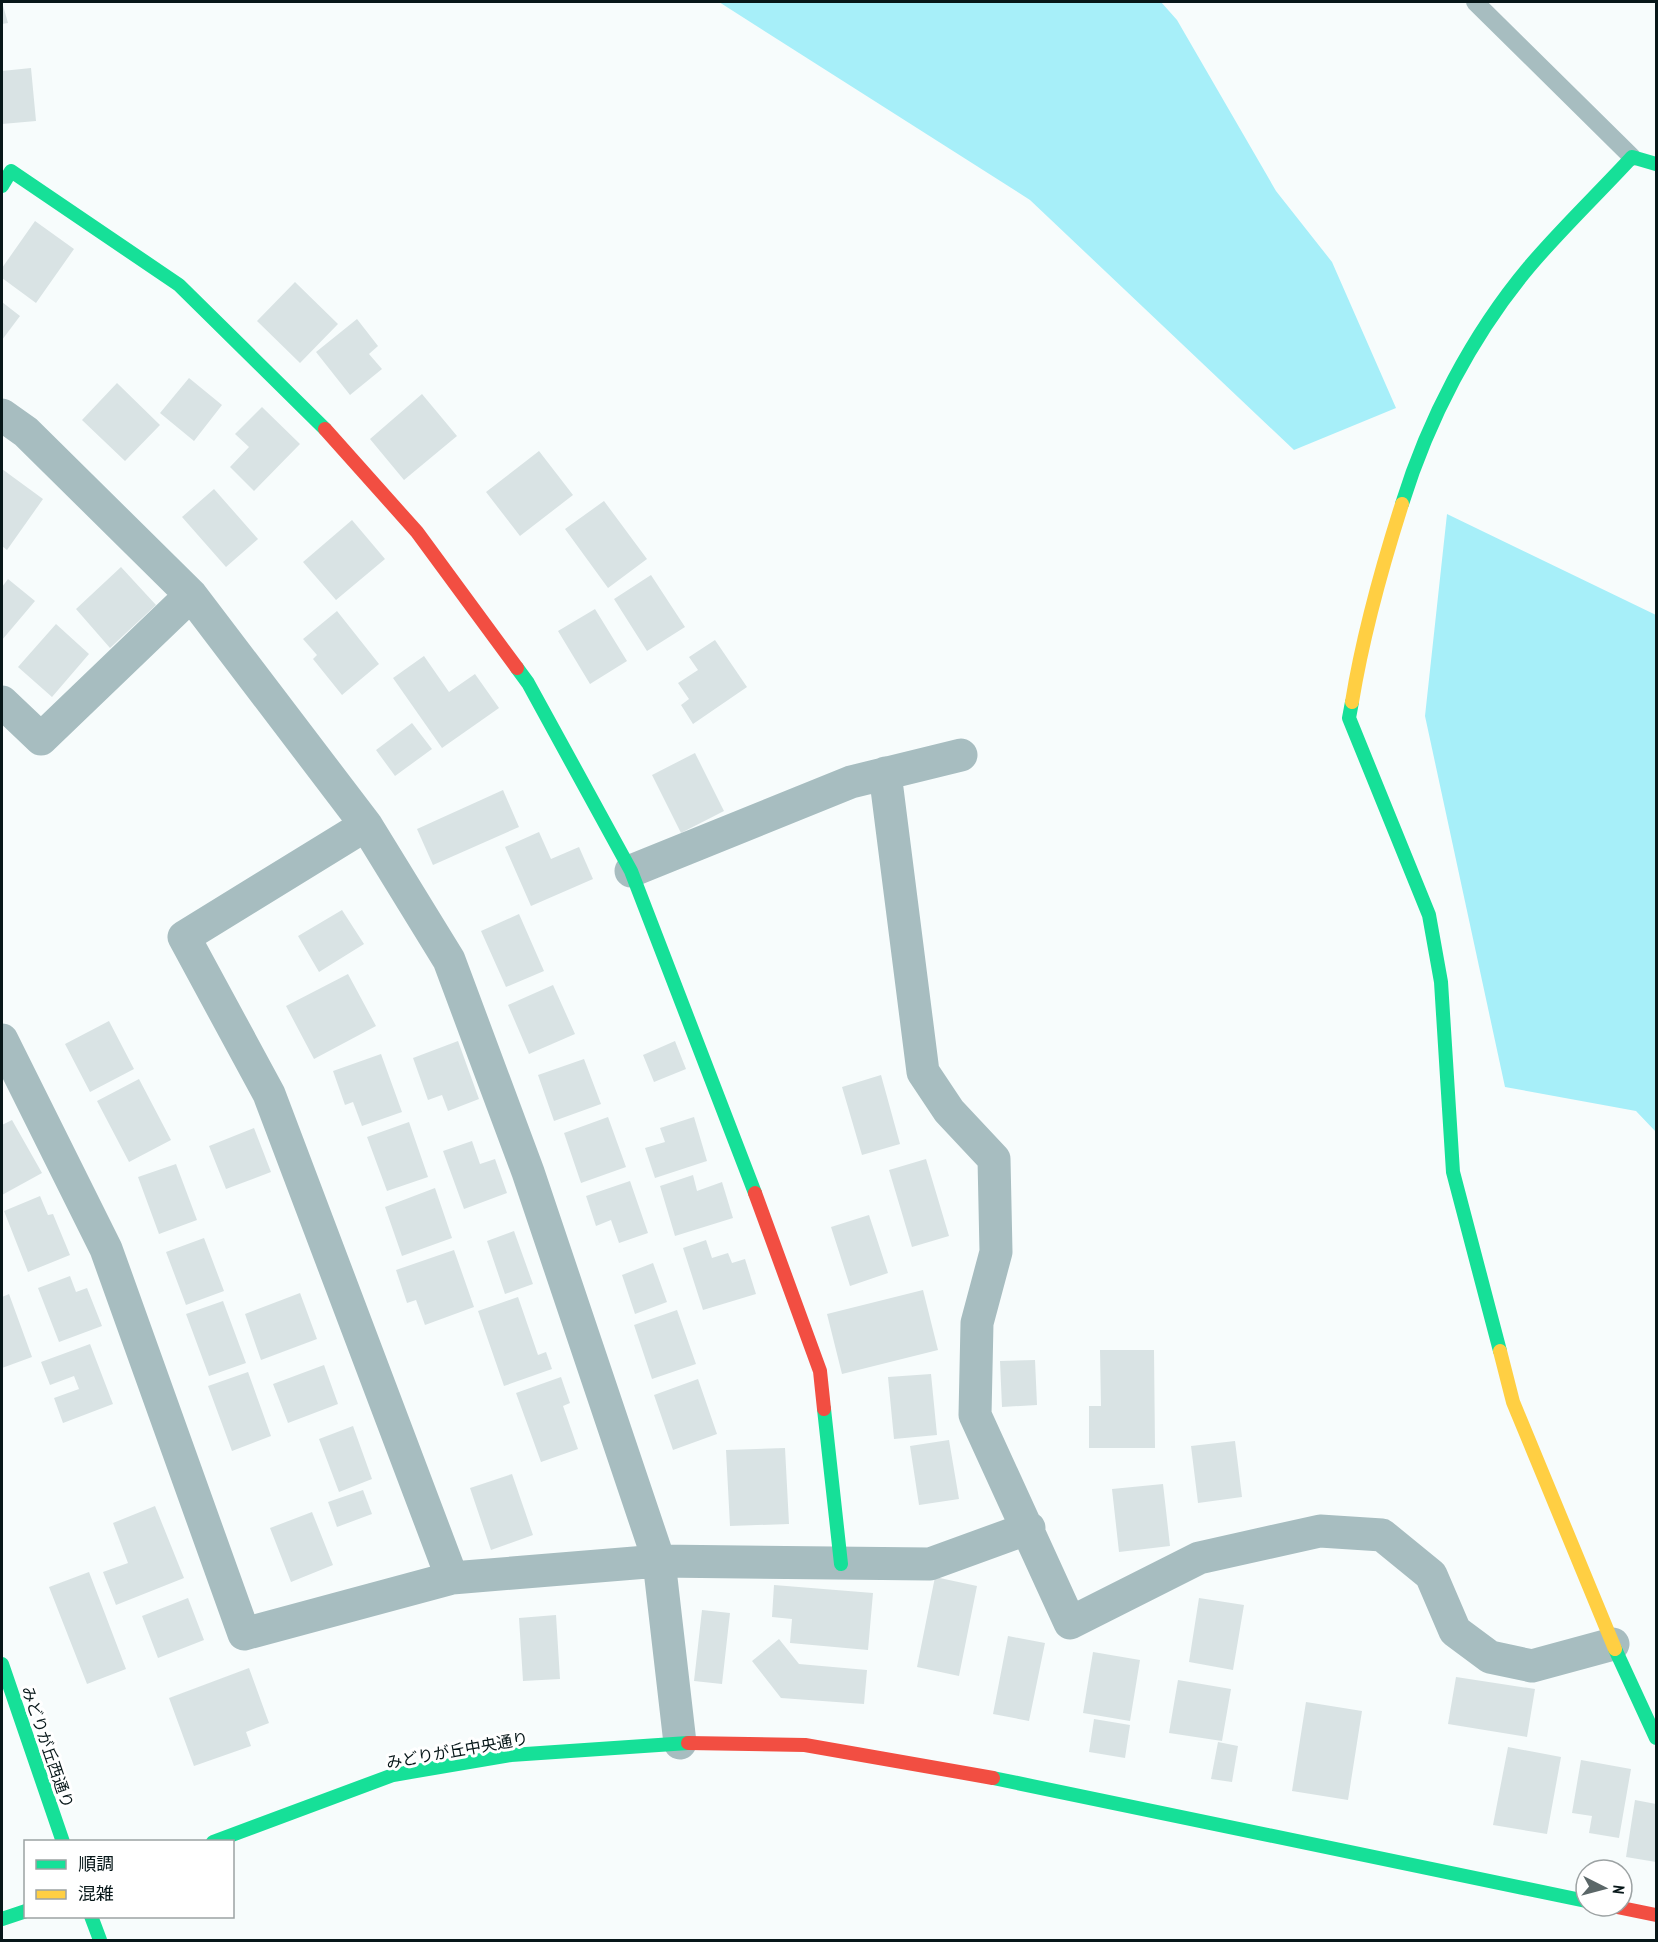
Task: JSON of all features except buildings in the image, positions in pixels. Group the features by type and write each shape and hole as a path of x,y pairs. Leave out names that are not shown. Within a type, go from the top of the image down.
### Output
{"street":[{"path":"1656,164 1632,157 1528,268 1468,352 1413,468 1376,585 1361,645 1349,718 1429,915 1441,982 1453,1172 1513,1402 1613,1644 1656,1738"},
{"path":"2,186 11,171 179,285 308,410 417,532 528,683 631,871 723,1107 820,1371 841,1564"},
{"path":"2,415 26,432 191,595 366,825 449,960 528,1172 658,1561 680,1743"},
{"path":"2,702 41,739 191,595"},
{"path":"631,871 851,782 961,755"},
{"path":"885,773 923,1072 948,1111 994,1159 996,1252 977,1323 975,1415 1029,1528 1070,1623 1199,1558 1320,1531 1382,1535 1431,1575 1455,1631 1490,1657 1532,1666 1613,1644"},
{"path":"366,825 184,937 269,1094 452,1578"},
{"path":"2,1040 106,1249 243,1634 452,1578 658,1561 930,1564 1029,1528"},
{"name":"みどりが丘西通り","path":"2,1664 62,1840"},
{"name":"みどりが丘中央通り","path":"218,1840 393,1775 511,1755 680,1743 805,1745 955,1770 1574,1899"},
{"path":"1634,1910 1656,1915"},
{"path":"2,1919 24,1912"},
{"path":"91,1918 100,1941"}],"lane":[{"path":"1475,2 1632,157"}],"shaded area":[{"path":"719,2 1161,2 1177,20 1276,191 1332,262 1396,408 1294,450 1030,200"},
{"path":"1447,514 1656,615 1656,1132 1636,1111 1505,1087 1425,716"}],"traffic: fast":[{"path":"1402,504 1425,441 1454,380 1508,293 1554,239 1632,157 1656,164"},
{"path":"2,186 11,171 179,285 325,429"},
{"path":"517,668 528,683 631,871 755,1193"},
{"path":"1352,702 1349,718 1429,915 1441,982 1453,1172 1500,1351"},
{"path":"824,1409 841,1564"},
{"path":"1615,1649 1656,1738"},
{"path":"2,1664 62,1840"},
{"path":"218,1840 393,1775 511,1755 688,1743"},
{"path":"993,1778 1574,1899"},
{"path":"2,1919 24,1912"},
{"path":"92,1918 100,1940"}],"traffic: slow":[{"path":"1352,702 1373,602 1402,504"},
{"path":"1500,1351 1513,1402 1615,1649"}],"traffic: jam":[{"path":"325,429 417,532 517,668"},
{"path":"755,1193 820,1371 824,1409"},
{"path":"688,1743 805,1745 993,1778"},
{"path":"1634,1910 1656,1915"}]}
